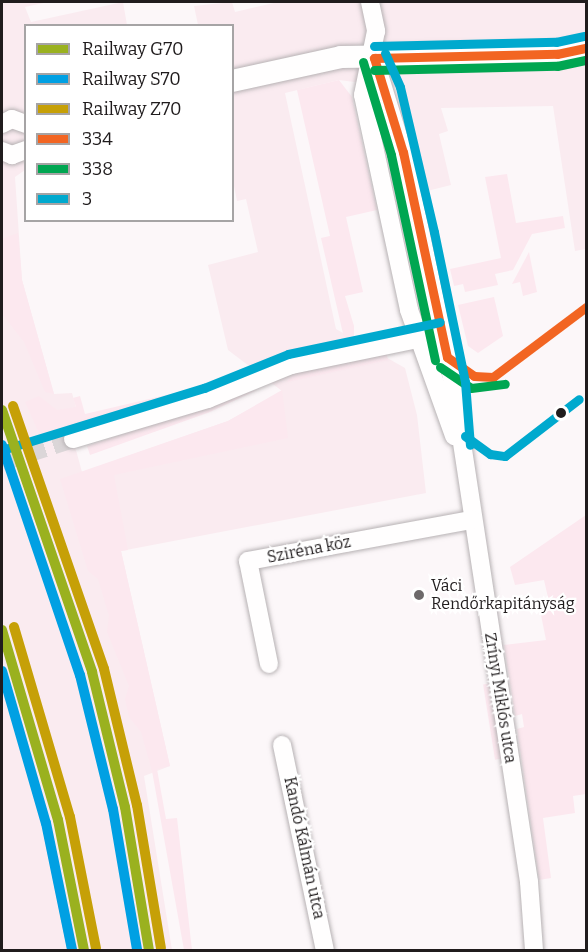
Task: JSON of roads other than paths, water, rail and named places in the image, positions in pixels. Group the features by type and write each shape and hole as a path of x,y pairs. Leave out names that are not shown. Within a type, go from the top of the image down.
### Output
{"street":[{"path":"370,2 376,31 374,58"},
{"path":"234,81 342,57 557,54 586,48"},
{"path":"557,54 586,59"},
{"name":"Zrínyi Miklós utca","path":"374,58 388,90 442,334 529,882 534,951"},
{"name":"Zrínyi Miklós utca","path":"374,58 363,95 417,339 458,446"},
{"path":"2,124 12,119 24,123"},
{"path":"2,150 12,155 24,151"},
{"path":"73,439 208,399 291,365 442,334"},
{"name":"Sziréna köz","path":"269,664 248,561 472,520"},
{"name":"Kandó Kálmán utca","path":"282,745 325,951"}],"tunnel":[{"path":"2,462 73,439"}],"railway":[{"path":"2,671 45,822 71,950"}],"rail line":[{"name":"Z70","path":"13,406 104,669 137,805 161,948"},
{"name":"G70","path":"2,410 92,672 125,807 149,950"},
{"name":"S70","path":"2,445 80,675 113,809 137,950"},
{"name":"Z70","path":"14,627 70,817 96,948"},
{"name":"G70","path":"2,630 58,820 84,950"},
{"name":"S70","path":"2,671 46,823 72,950"}],"place":[{"name":"Váci Rendőrkapitányság","path":"419,595"}]}
